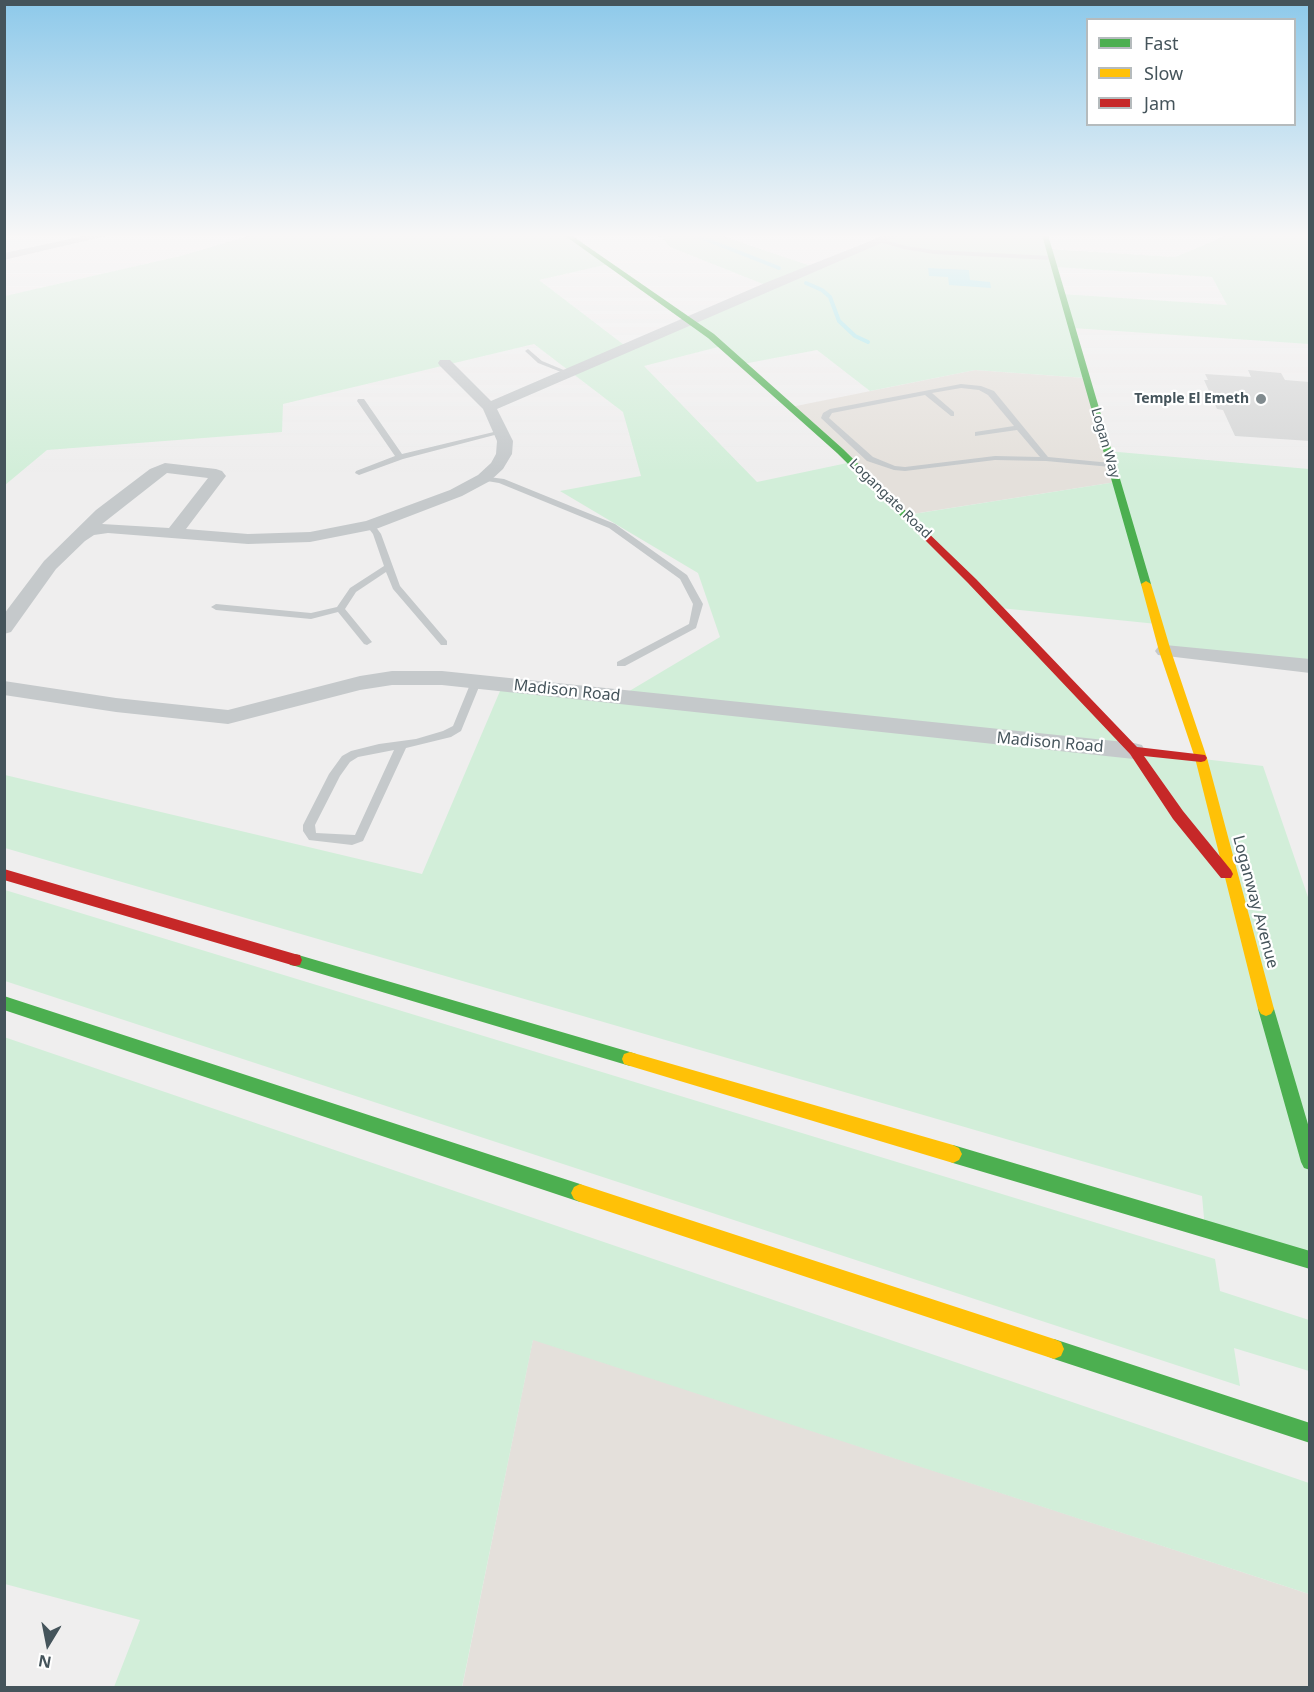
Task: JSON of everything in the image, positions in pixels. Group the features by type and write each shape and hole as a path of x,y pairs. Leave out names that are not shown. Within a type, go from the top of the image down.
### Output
{"main road":[{"name":"Logangate Road","path":"682,314 816,430 880,489 972,581 1134,751 1178,816 1232,881"},
{"name":"Logan Way","path":"1067,314 1165,651"},
{"name":"Loganway Avenue","path":"1165,651 1201,758 1232,881 1310,1162"},
{"path":"1134,751 1201,758"},
{"path":"4,874 1310,1260"},
{"path":"4,1003 1310,1433"}],"street":[{"path":"489,408 707,314"},
{"path":"75,539 100,529 283,539 334,534 370,525 456,493 484,478 496,466 504,454 505,441 489,408 445,363"},
{"path":"4,628 50,565 75,539 102,514 160,470 216,474 218,476 174,533"},
{"path":"1165,651 1310,666"},
{"name":"Madison Road","path":"4,688 116,705 228,717 371,681 425,677 1134,751"}],"lane":[{"path":"528,351 540,362 568,373"},
{"path":"1046,459 991,393 981,388 961,386 926,392 830,411 825,418 870,459 894,468 905,469 995,458 1046,459 1111,465"},
{"path":"926,392 951,414"},
{"path":"361,401 400,457"},
{"path":"978,434 1019,426"},
{"path":"816,430 835,427"},
{"path":"359,473 400,457 502,432"},
{"path":"484,478 511,485 612,526 684,577 698,604 693,626 621,664"},
{"path":"370,525 378,534 396,587 444,643"},
{"path":"216,606 311,616 340,609 353,590 388,567"},
{"path":"340,609 368,642"},
{"path":"402,745 359,838 352,840 314,837 309,831 309,825 335,774 346,759 355,754 447,734 457,728 476,682"}],"shaded area":[{"path":"975,370 1086,378 1116,482 906,515 791,407"},
{"path":"533,1339 1309,1594 1309,1687 462,1688"}],"green space":[{"path":"5,314 583,314 628,348 705,314 1309,314 1309,344 1072,328 1086,378 975,370 870,391 817,350 743,364 722,346 644,366 757,482 852,462 907,515 1116,482 1107,451 1309,469 1309,666 1165,651 1157,624 1000,608 1134,751 1263,766 1309,900 1309,1260 1205,1229 1202,1196 5,848 5,775 422,874 503,684 621,696 720,637 698,573 560,491 641,476 623,412 534,344 283,404 282,432 47,450 5,485"},
{"path":"5,890 1215,1259 1220,1291 1309,1320 1309,1371 1234,1348 1240,1386 5,981"},
{"path":"4,1037 1309,1483 1309,1594 533,1340 462,1687 114,1687 140,1620 5,1584"}],"building":[{"name":"Temple El Emeth","path":"1248,370 1281,373 1285,380 1310,382 1310,441 1235,436 1223,410 1217,409 1204,380 1208,380 1205,374 1251,377"}],"waterway":[{"path":"836,314 839,321 855,336 868,342"}],"traffic: fast":[{"path":"680,314 711,336 840,451 918,528"},
{"path":"1068,314 1146,584"},
{"path":"295,960 630,1059"},
{"path":"4,1003 580,1193"},
{"path":"1266,1009 1310,1162"},
{"path":"953,1154 1310,1260"},
{"path":"1054,1349 1310,1433"}],"traffic: slow":[{"path":"1146,584 1165,651 1201,758 1266,1009"},
{"path":"630,1059 953,1154"},
{"path":"580,1193 1054,1349"}],"traffic: jam":[{"path":"918,528 972,581 1134,751 1201,758"},
{"path":"1134,751 1178,815 1226,874"},
{"path":"4,874 295,960"}],"place":[{"name":"Temple El Emeth","path":"1261,399"}]}
